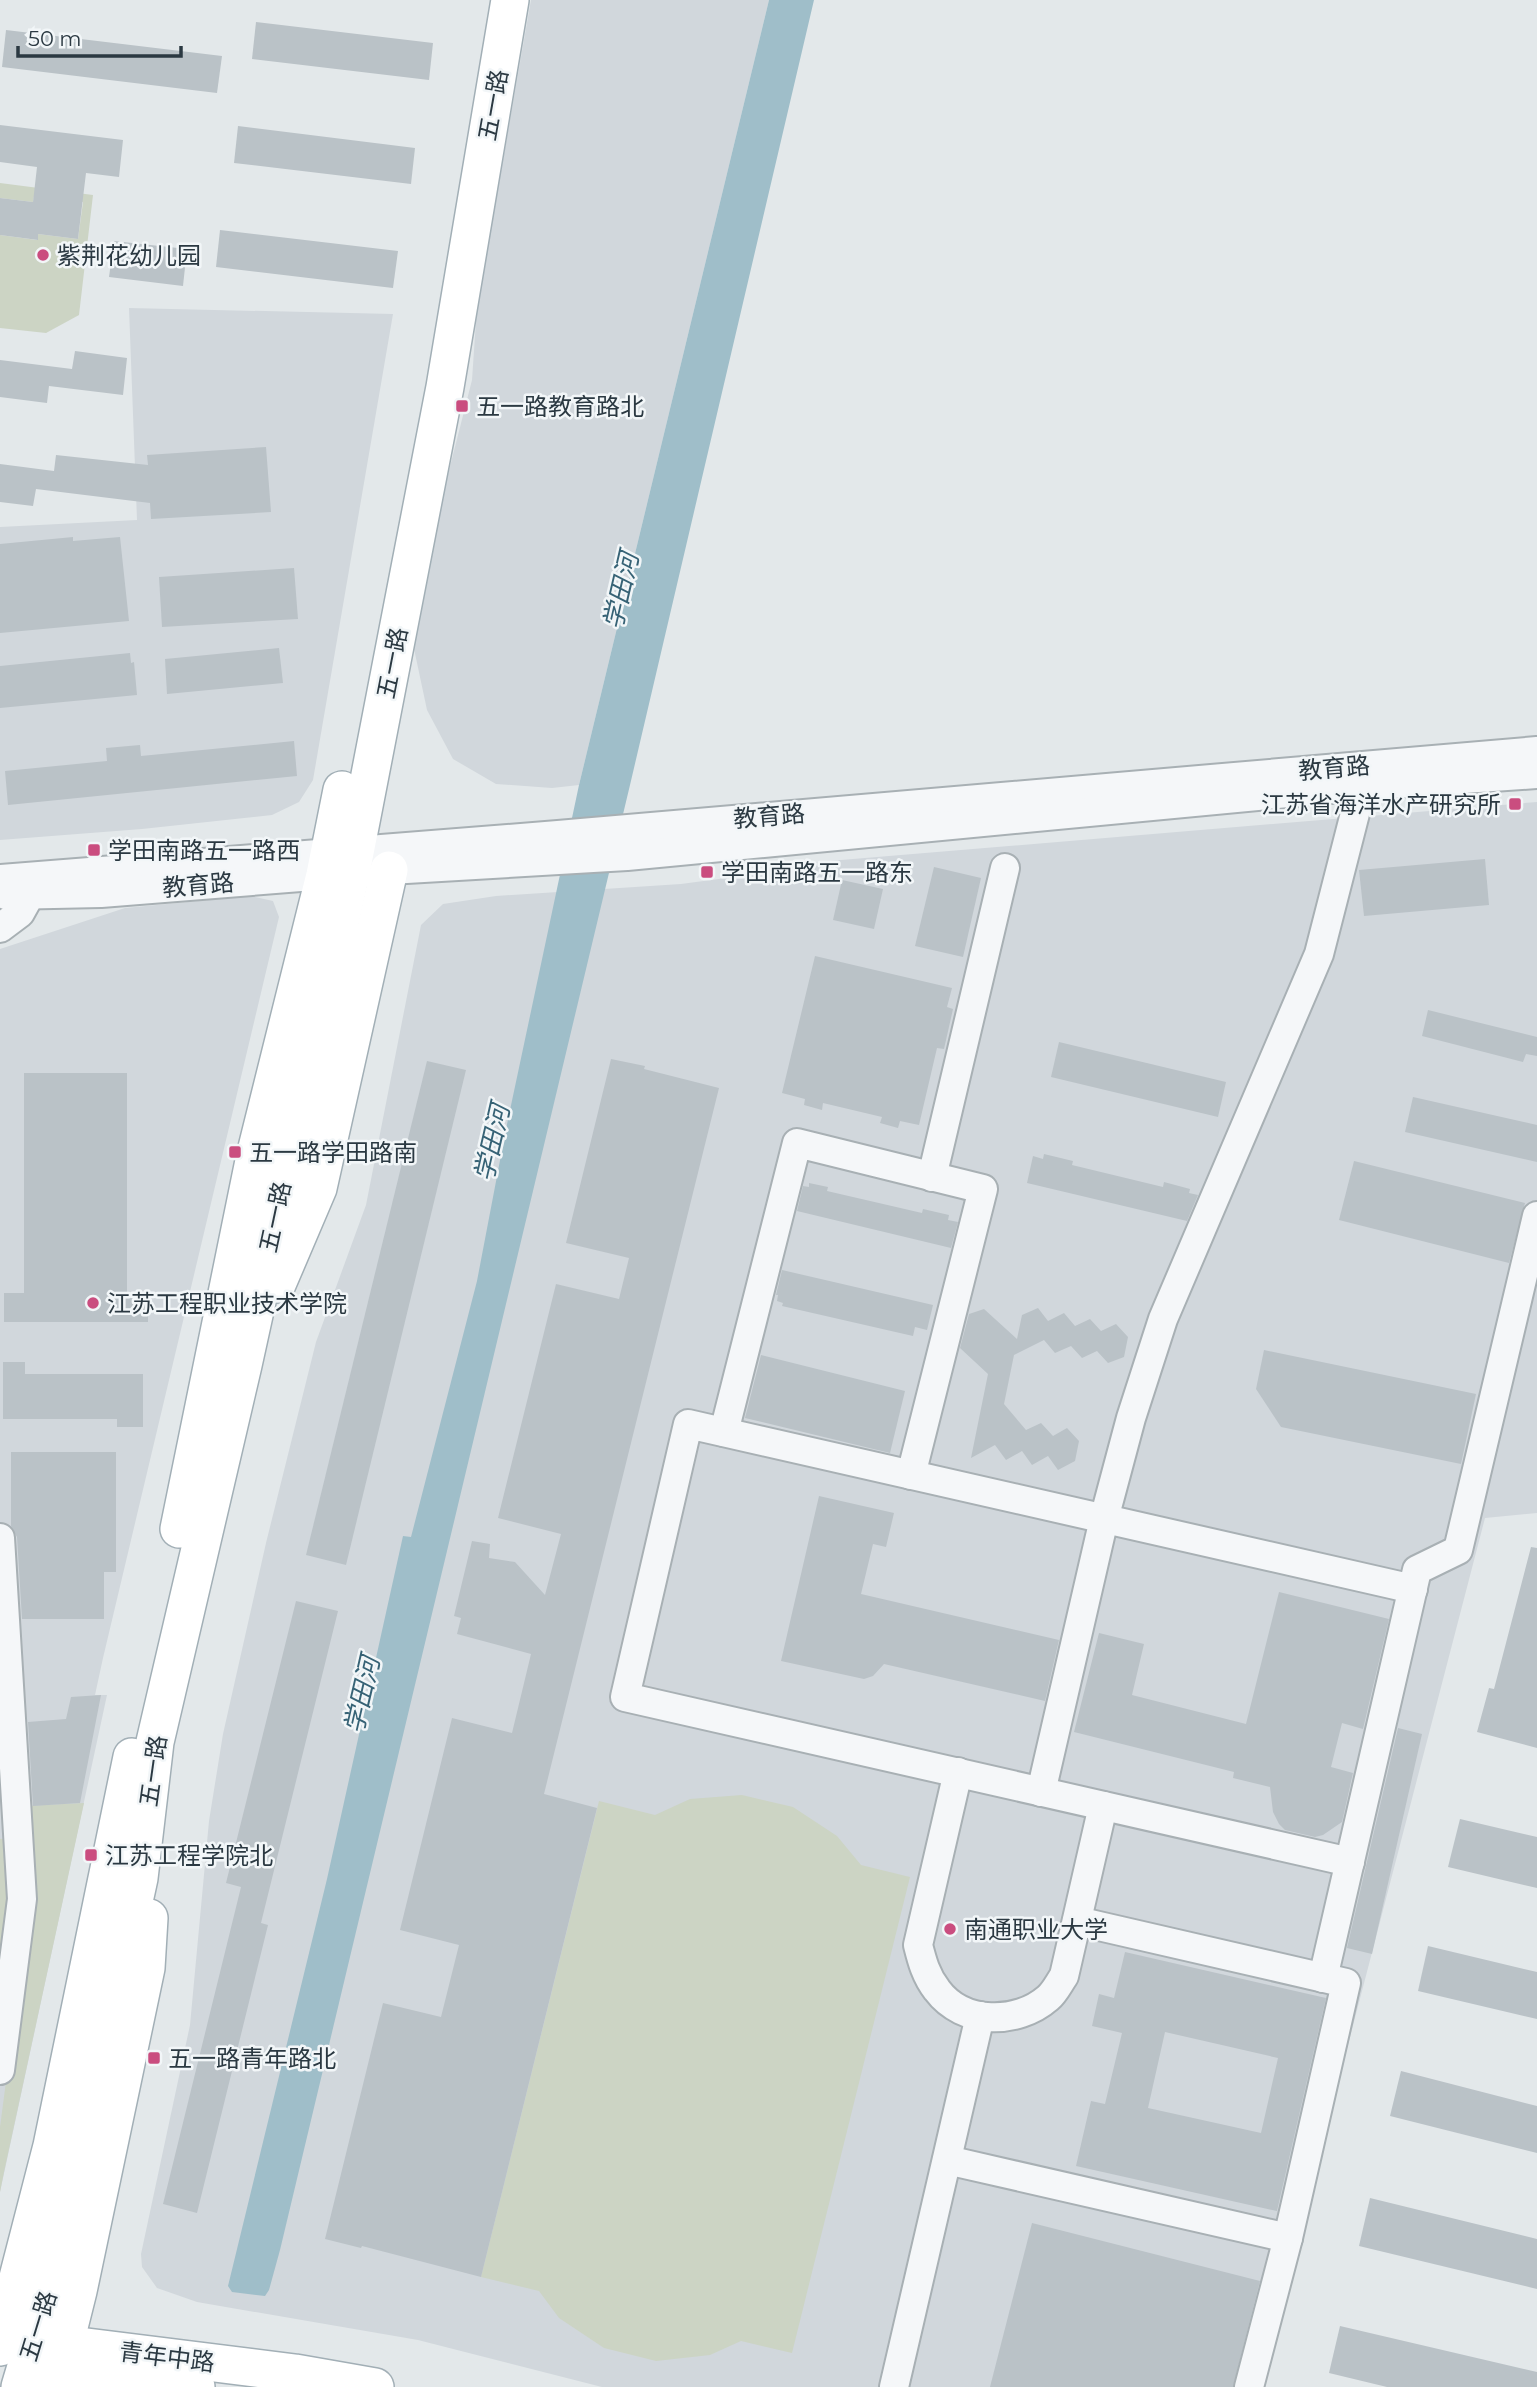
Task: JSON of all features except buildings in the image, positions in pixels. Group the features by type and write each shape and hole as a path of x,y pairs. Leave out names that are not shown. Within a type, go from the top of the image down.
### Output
{"main road":[{"name":"五一路","path":"26,2358 78,2291 146,1968 151,1896 155,1742 243,1365 340,863 491,0"},
{"name":"五一路","path":"26,2358 52,2146 255,1156 340,863 445,387 510,0"},
{"path":"243,1365 318,1188 389,870"},
{"name":"青年中路","path":"26,2358 196,2387"},
{"name":"青年中路","path":"26,2358 295,2373 375,2387"}],"street":[{"name":"教育路","path":"0,879 340,863 554,848 627,856 1362,776 1537,751"},
{"name":"教育路","path":"0,895 101,893 340,863 389,870 554,848 634,827 1362,776 1537,775"},
{"path":"1041,1792 1104,1519 1131,1418 1163,1320 1319,954 1362,776"},
{"path":"932,1177 1005,868"},
{"path":"0,928 20,913 30,895"},
{"path":"724,1432 797,1143 983,1189 911,1475"},
{"path":"1324,1978 1417,1570 1458,1550 1537,1216"},
{"path":"1350,1862 625,1697 688,1424 1413,1589"},
{"path":"0,1538 9,1830 22,1899 7,1966 0,2070"},
{"path":"958,1772 918,1945 925,1970 937,1991 957,2007 980,2017 1005,2018 1030,2011 1050,1996 1064,1976 1103,1806"},
{"path":"1077,1921 1346,1983 1287,2238 1249,2387"},
{"path":"894,2387 980,2017"},
{"path":"947,2160 1287,2238"}],"shaded area":[{"path":"531,0 769,0 579,785 552,788 496,784 453,759 427,710 413,644 422,577 472,380 480,262 503,160"},
{"path":"129,308 393,314 313,780 299,802 272,815 0,840 0,527 137,520"},
{"name":"南通职业大学","path":"1537,802 1537,1513 1485,1518 1259,2387 602,2387 418,2340 197,2302 157,2288 142,2267 141,2254 190,2025 209,1821 223,1734 266,1543 316,1342 366,1205 421,925 443,904 496,896 681,884 741,876 793,864"},
{"name":"江苏工程职业技术学院","path":"251,896 273,901 279,917 103,1658 95,1695 107,1695 0,2192 0,949 125,908"}],"green space":[{"name":"紫荆花幼儿园","path":"0,183 93,195 79,315 46,333 0,328 0,235 37,240 38,234 78,239 83,202 34,196 33,202 0,198"},
{"path":"742,1795 793,1807 837,1836 861,1865 910,1877 792,2353 741,2341 710,2355 656,2361 604,2348 559,2318 539,2291 481,2277 599,1801 655,1815 690,1799"},
{"path":"84,1803 0,2192 0,2127 30,1899 24,1806"},
{"path":"10,1838 14,1896 4,1949 0,1952 0,1839"}],"water":[{"path":"769,0 814,0 630,785 280,2250 265,2296 232,2292 228,2286 327,1879 403,1536 411,1537 477,1281 506,1129 579,785"}],"place":[{"name":"紫荆花幼儿园","path":"43,255"},
{"name":"五一路教育路北","path":"462,406"},
{"name":"江苏省海洋水产研究所","path":"1515,804"},
{"name":"学田南路五一路西","path":"94,850"},
{"name":"学田南路五一路东","path":"707,872"},
{"name":"五一路学田路南","path":"235,1152"},
{"name":"江苏工程职业技术学院","path":"93,1303"},
{"name":"江苏工程学院北","path":"91,1855"},
{"name":"南通职业大学","path":"950,1929"},
{"name":"五一路青年路北","path":"154,2058"}],"water label":[{"name":"学田河","path":"621,591"},
{"name":"学田河","path":"492,1143"},
{"name":"学田河","path":"362,1695"}]}
